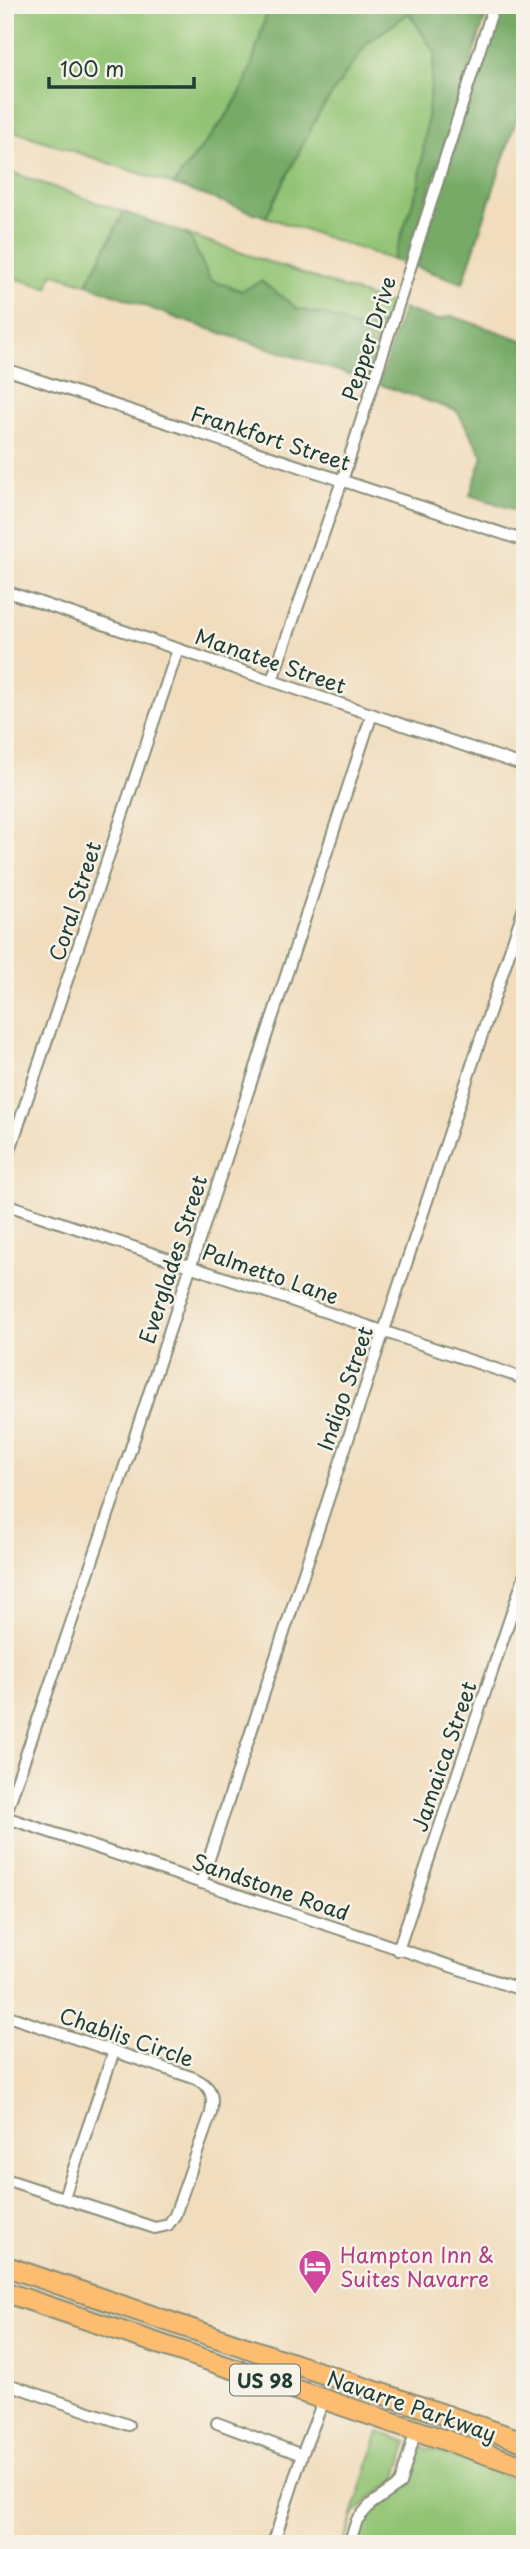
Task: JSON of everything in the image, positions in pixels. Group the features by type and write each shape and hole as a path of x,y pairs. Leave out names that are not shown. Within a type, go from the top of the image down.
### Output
{"highway":[{"name":"Navarre Parkway","path":"5,2266 525,2442"},
{"name":"Navarre Parkway","path":"5,2292 525,2467"}],"street":[{"name":"Pepper Drive","path":"272,680 342,481 494,5"},
{"name":"Frankfort Street","path":"5,369 525,541"},
{"name":"Manatee Street","path":"5,591 525,766"},
{"name":"Coral Street","path":"5,1165 178,649"},
{"name":"Everglades Street","path":"5,1816 122,1476 372,714"},
{"name":"Indigo Street","path":"201,1883 525,905"},
{"name":"Palmetto Lane","path":"5,1204 525,1379"},
{"name":"Jamaica Street","path":"398,1950 525,1574"},
{"name":"Sandstone Road","path":"5,1816 525,1991"},
{"name":"Chablis Circle","path":"5,2179 155,2228 168,2225 175,2216 211,2113 213,2097 205,2083 114,2051 6,2018"},
{"path":"64,2197 114,2051"},
{"path":"5,2383 128,2425"},
{"path":"273,2544 302,2455 324,2399"},
{"path":"217,2423 302,2455"},
{"path":"349,2544 357,2520 371,2504 400,2484 416,2430"}],"green space":[{"path":"5,5 269,5 252,64 238,97 174,185 5,128"},
{"path":"269,5 489,5 407,264 393,260 419,184 435,53 409,13 367,43 319,113 266,217 174,185 238,97 252,64"},
{"path":"499,5 525,5 525,92 463,283 416,267"},
{"path":"409,13 435,53 419,184 393,260 266,217 319,113 367,43"},
{"path":"5,170 124,212 87,284 52,273 48,288 5,275"},
{"path":"124,212 184,233 191,239 210,280 242,291 261,281 298,309 325,315 362,330 386,323 391,304 394,305 369,381 179,319 87,284"},
{"path":"184,233 391,304 387,323 362,330 325,315 298,309 281,297 242,291 210,280 191,239"},
{"path":"403,309 437,320 452,316 525,341 525,513 470,495 483,456 457,411 379,384"},
{"path":"379,2432 408,2442 395,2482 369,2499 353,2516 343,2544"},
{"path":"417,2445 525,2482 525,2544 354,2544 361,2523 374,2508 399,2493 404,2486"}],"place":[{"name":"Hampton Inn & Suites Navarre","path":"315,2296"}]}
